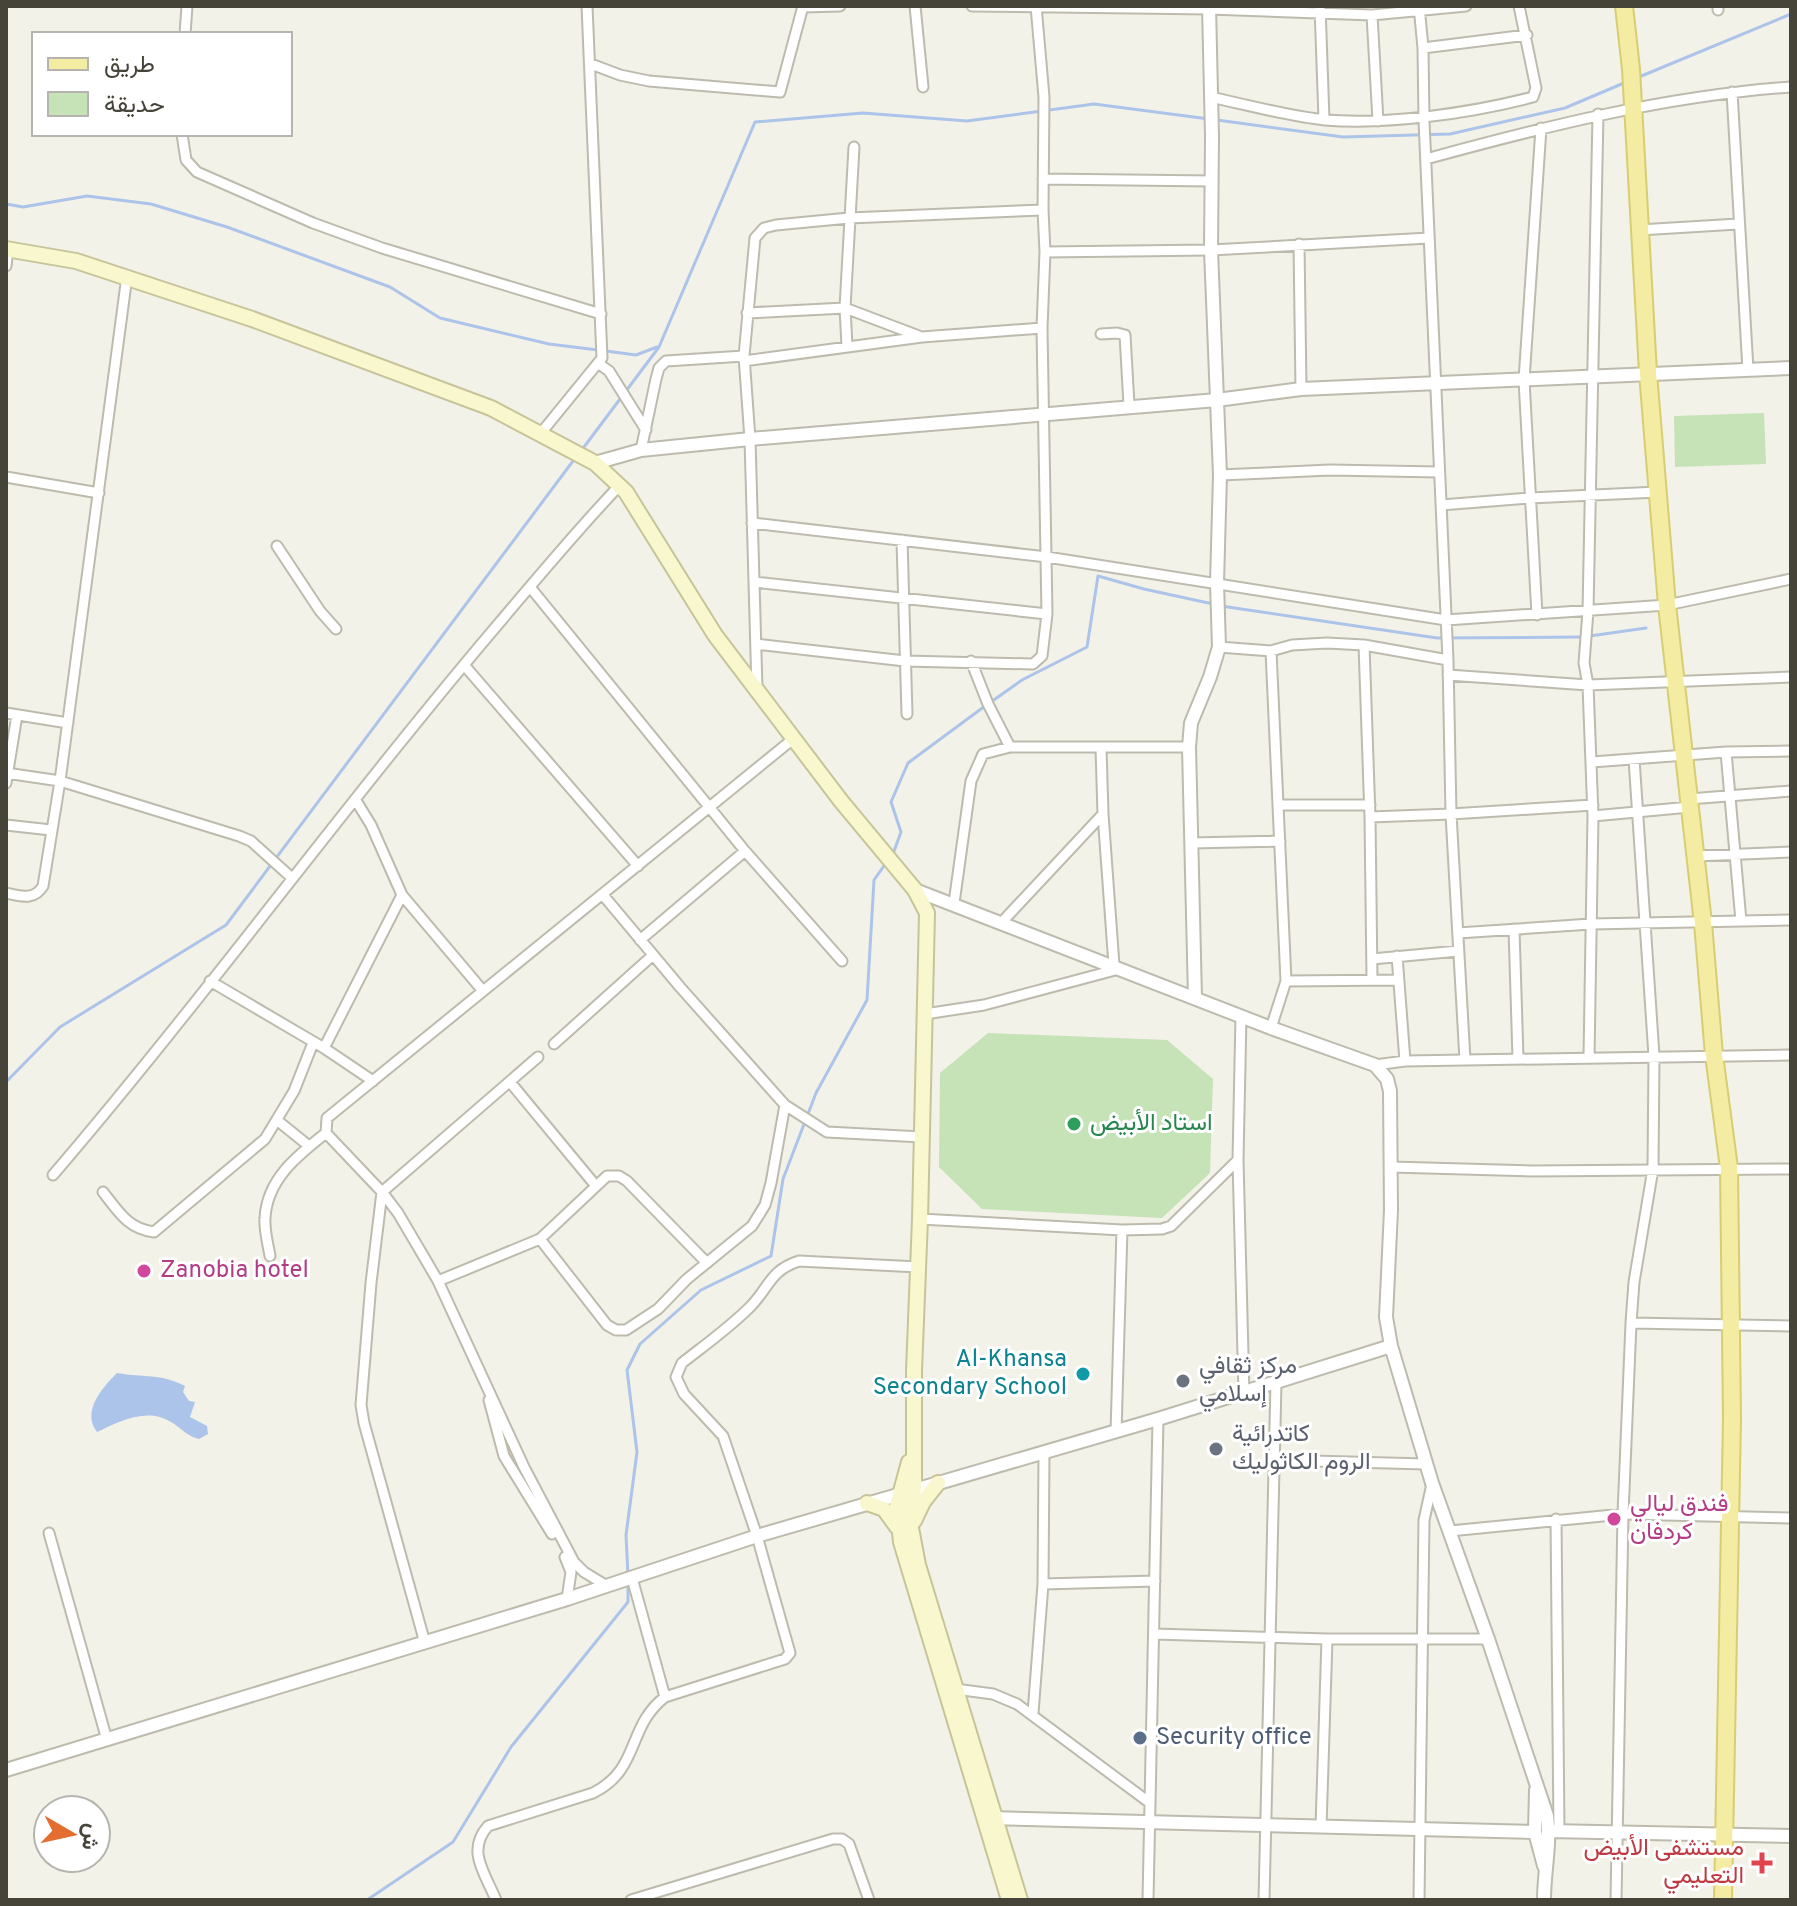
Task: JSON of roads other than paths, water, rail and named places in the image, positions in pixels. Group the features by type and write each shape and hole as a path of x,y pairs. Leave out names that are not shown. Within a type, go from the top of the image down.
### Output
{"main road":[{"path":"1624,6 1631,69 1648,373 1667,605 1703,923 1714,1055 1729,1168 1731,1516 1723,1900"},
{"path":"7,249 76,261 127,276 428,383 491,408 592,461 620,485 715,635 793,739 915,890 927,913 912,1450 914,1489 904,1528"},
{"path":"912,1450 898,1494 907,1566 989,1818 1020,1900"},
{"path":"904,1528 938,1483"},
{"path":"867,1503 884,1509 904,1528 918,1565 955,1689 1009,1900"}],"street":[{"path":"185,32 187,6"},
{"path":"541,433 601,361 603,342 587,6"},
{"path":"591,64 649,81 780,92 803,6 840,6"},
{"path":"915,6 923,87"},
{"path":"972,6 1320,9 1372,15 1466,6"},
{"path":"1210,100 1324,120 1378,121 1463,112 1533,97 1536,88 1519,6"},
{"path":"756,644 905,661 1033,664 1042,656 1047,614 1042,328 1044,97 1036,7"},
{"path":"1195,998 1189,747 1191,723 1219,647 1220,475 1211,250 1209,7"},
{"path":"1320,9 1324,120"},
{"path":"1419,9 1448,656 1451,814 1465,1060"},
{"path":"1372,15 1378,121"},
{"path":"1423,48 1527,35"},
{"path":"1426,154 1598,114 1732,92 1791,87"},
{"path":"1732,92 1748,370"},
{"path":"1589,1057 1593,810 1584,644 1588,611 1598,114"},
{"path":"1537,615 1524,380 1541,128"},
{"path":"182,136 186,160 197,172 313,223 382,248 601,314"},
{"path":"847,346 845,308 854,147"},
{"path":"1043,179 1212,181"},
{"path":"757,692 750,439 744,358 755,238 764,228 849,218 1043,210"},
{"path":"1639,230 1738,224"},
{"path":"1045,252 1211,250 1429,238"},
{"path":"1299,244 1301,389"},
{"path":"6,266 7,249"},
{"path":"6,893 31,898 43,886 68,723 127,276"},
{"path":"747,313 845,308 922,337"},
{"path":"641,450 659,368 666,361 744,358 922,337 1042,328"},
{"path":"1101,334 1125,335 1129,405"},
{"path":"601,361 646,430"},
{"path":"592,461 641,450 1044,412 1217,400 1301,389 1791,368"},
{"path":"1220,475 1330,470 1439,472"},
{"path":"6,477 99,493"},
{"path":"53,1175 166,1041 210,981 464,665 620,485"},
{"path":"1441,505 1658,492"},
{"path":"752,523 1047,557 1217,587 1446,620 1667,605 1791,579"},
{"path":"902,540 907,714"},
{"path":"277,546 320,611 336,629"},
{"path":"754,582 1047,614"},
{"path":"530,587 745,851 842,961"},
{"path":"1219,647 1271,651 1309,643 1364,645 1448,656"},
{"path":"1364,645 1372,979"},
{"path":"1271,651 1286,981 1271,1028"},
{"path":"971,661 1010,747"},
{"path":"464,665 638,866"},
{"path":"1448,675 1588,685 1791,677"},
{"path":"68,723 11,714 6,777 60,781 239,836 251,841 292,878"},
{"path":"607,1586 574,1562 524,1467 438,1281 398,1213 326,1133 324,1125 327,1118 793,739"},
{"path":"954,903 971,781 983,754 1010,747 1189,747"},
{"path":"1101,748 1103,814 1118,967"},
{"path":"1592,762 1726,752 1791,751"},
{"path":"1726,752 1741,921"},
{"path":"1616,1900 1623,1514 1631,1323 1634,1282 1653,1169 1654,1056 1634,759"},
{"path":"1370,817 1593,810 1636,812 1729,796 1791,791"},
{"path":"355,799 371,825 402,895 483,991"},
{"path":"1278,805 1370,805"},
{"path":"1002,922 1103,814"},
{"path":"6,825 51,830"},
{"path":"1191,843 1280,841"},
{"path":"640,940 745,851"},
{"path":"1695,856 1791,852"},
{"path":"915,890 1375,1065 1405,1061 1518,1058 1791,1055"},
{"path":"324,1048 402,895"},
{"path":"603,895 785,1105 798,1115 827,1132 922,1137"},
{"path":"1458,933 1591,924 1791,920"},
{"path":"1514,929 1518,1058"},
{"path":"1372,959 1458,951"},
{"path":"554,1044 653,955"},
{"path":"1397,956 1405,1061"},
{"path":"925,1014 984,1005 1118,967"},
{"path":"1286,981 1399,980"},
{"path":"210,981 324,1048 373,1081"},
{"path":"1241,1016 1238,1160 1244,1394"},
{"path":"103,1192 127,1222 139,1230 154,1232 265,1139 294,1091 313,1043"},
{"path":"425,1643 361,1405 382,1192 538,1057"},
{"path":"1375,1065 1387,1079 1390,1091 1386,1317 1391,1346 1432,1483 1488,1639 1536,1790 1554,1831"},
{"path":"510,1082 596,1186"},
{"path":"540,1239 607,1325 616,1330 626,1330 658,1309 752,1226 765,1205 785,1105"},
{"path":"278,1121 309,1146"},
{"path":"270,1256 264,1219 270,1195 288,1166 326,1133"},
{"path":"920,1219 1122,1230 1162,1229 1171,1226 1238,1160"},
{"path":"1391,1167 1532,1171 1791,1169"},
{"path":"438,1281 540,1239 607,1176 619,1176 627,1181 707,1263"},
{"path":"1116,1432 1122,1230"},
{"path":"496,1900 476,1852 479,1836 488,1826 593,1793 609,1785 623,1769 652,1707 665,1697 785,1659 790,1653 757,1536 723,1436 684,1394 676,1377 682,1363 752,1305 777,1271 788,1265 799,1261 918,1267"},
{"path":"1631,1323 1791,1326"},
{"path":"6,1770 567,1599 757,1536 1044,1454 1391,1346"},
{"path":"1264,1900 1276,1383"},
{"path":"486,1385 504,1456 568,1564 571,1581 567,1599"},
{"path":"1148,1900 1158,1419"},
{"path":"1033,1713 1043,1584 1044,1454"},
{"path":"1274,1460 1426,1464"},
{"path":"1419,1900 1424,1520 1432,1483"},
{"path":"1450,1531 1623,1514 1791,1518"},
{"path":"1544,1866 1554,1831 1556,1519"},
{"path":"49,1533 107,1740"},
{"path":"632,1578 665,1697"},
{"path":"1043,1584 1155,1581"},
{"path":"1154,1634 1327,1639 1488,1639"},
{"path":"1321,1827 1327,1639"},
{"path":"955,1689 993,1694 1033,1713 1150,1803"},
{"path":"1536,1790 1535,1832 1544,1866 1544,1900"},
{"path":"989,1818 1535,1832"},
{"path":"1554,1831 1791,1836"},
{"path":"631,1900 833,1839 842,1839 849,1844 869,1900"},
{"path":"666,1889 670,1900"}],"water":[{"path":"117,1373 160,1377 185,1386 183,1392 189,1401 195,1402 190,1417 207,1426 208,1434 195,1438 171,1422 153,1416 134,1417 97,1432 91,1416 93,1408 100,1392"}],"waterway":[{"path":"1639,77 1791,14"},
{"path":"1217,120 1343,137 1450,134 1565,108 1624,83"},
{"path":"581,451 659,347 755,122 863,113 967,121 1094,104 1209,119"},
{"path":"6,204 23,207 87,196 151,204 227,227 390,287 440,318 549,344 598,350"},
{"path":"606,351 636,355 657,347"},
{"path":"6,1082 60,1027 226,925 576,457"},
{"path":"991,702 1022,680 1087,647 1098,576 1213,604"},
{"path":"1221,606 1437,638 1582,637"},
{"path":"1590,636 1646,628"},
{"path":"893,854 901,832 891,802 908,763 985,706"},
{"path":"628,1576 626,1535 637,1452 627,1370 640,1344 701,1290 771,1256 783,1179 816,1093 867,1000 874,880 886,863"},
{"path":"367,1900 453,1842 511,1747 628,1602 628,1584"}],"place":[{"name":"استاد الأبيض","path":"1074,1124"},
{"name":"Zanobia hotel","path":"144,1271"},
{"name":"Al-Khansa Secondary School","path":"1083,1374"},
{"name":"مركز ثقافي إسلامي","path":"1183,1381"},
{"name":"كاتدرائية الروم الكاثوليك","path":"1216,1449"},
{"name":"فندق ليالي كردفان","path":"1614,1519"},
{"name":"Security office","path":"1140,1738"},
{"name":"مستشفى الأبيض التعليمي","path":"1762,1863"}]}
